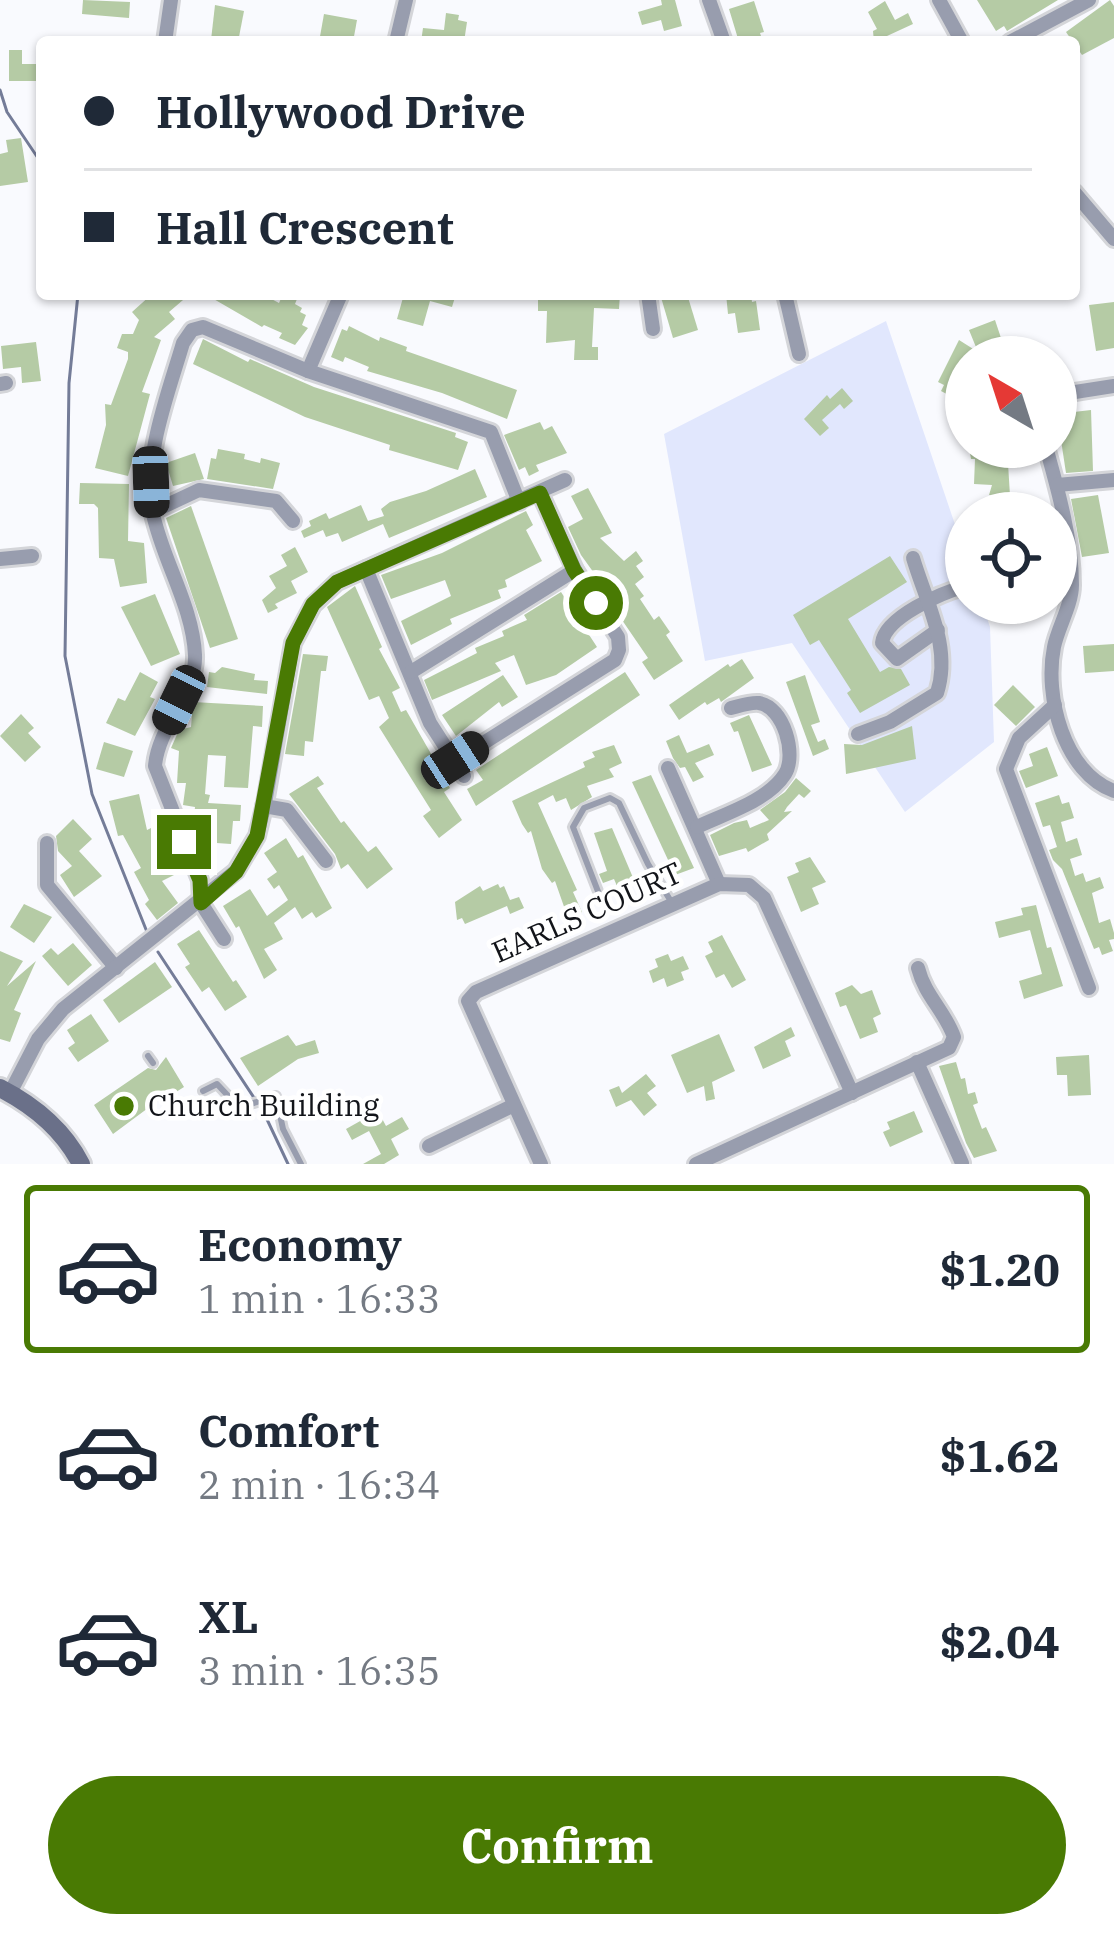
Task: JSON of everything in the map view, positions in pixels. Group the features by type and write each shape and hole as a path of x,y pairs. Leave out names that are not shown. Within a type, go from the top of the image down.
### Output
{"main road":[{"path":"5,1091 43,1115 69,1141 81,1164"}],"street":[{"path":"167,36 171,0"},
{"path":"397,36 406,0"},
{"path":"709,0 722,36"},
{"path":"939,0 959,36"},
{"path":"1021,36 1088,0"},
{"path":"1080,199 1114,239"},
{"path":"308,371 338,300"},
{"path":"648,300 653,329"},
{"path":"786,300 799,353"},
{"path":"224,939 201,903 200,880 154,766 156,750 194,669 195,655 152,512 155,452 183,343 192,330 203,327 308,371 491,432 519,502"},
{"path":"1077,392 1114,386"},
{"path":"1052,468 1057,492"},
{"path":"1057,485 1114,479"},
{"path":"5,1091 63,1010 236,872 257,836 293,643 313,604 337,582 565,480"},
{"path":"152,512 199,490 276,501 292,521"},
{"path":"455,760 615,660 620,650 618,637 574,570 540,493"},
{"path":"0,559 32,556"},
{"path":"858,734 890,722 938,693 943,664 938,631 914,558"},
{"path":"366,569 430,724 464,776"},
{"path":"411,672 574,570"},
{"path":"938,631 897,658 882,644 886,630 945,594"},
{"path":"1062,624 1053,653 1054,705 1072,755 1085,775 1114,791"},
{"path":"697,827 759,797 784,775 791,756 781,721 770,708 757,703 731,708"},
{"path":"1054,705 1019,738 1006,769 1089,988"},
{"path":"668,768 719,884"},
{"path":"265,806 286,810 326,861"},
{"path":"47,844 46,885 116,968"},
{"name":"EARLS COURT","path":"541,1164 468,1001 719,884 748,885 764,898 852,1093"},
{"path":"697,1164 949,1048 954,1037 947,1019 927,996 918,968"},
{"path":"917,1063 962,1163"},
{"path":"429,1146 514,1105"}],"lane":[{"path":"599,894 572,827 584,808 610,797 626,815 674,906"},
{"path":"203,1091 217,1084 232,1101 258,1103 272,1095 278,1099 283,1129 301,1164"}],"shaded area":[{"path":"886,321 945,495 945,624 990,627 994,742 905,812 792,643 705,661 664,434"}],"building":[{"path":"83,0 130,2 129,18 82,14"},
{"path":"661,0 675,0 682,26 664,31 661,20 642,25 638,12 662,5"},
{"path":"977,0 1058,0 1007,31 1004,26 996,31"},
{"path":"1110,0 1114,6 1114,38 1082,55 1080,36 1066,32"},
{"path":"754,1 764,32 737,36 729,9"},
{"path":"885,1 895,20 908,13 913,24 887,36 873,36 877,29 868,12"},
{"path":"215,5 244,11 239,36 211,36"},
{"path":"446,13 467,22 465,36 422,36 423,28 444,30"},
{"path":"324,14 357,20 354,36 320,36"},
{"path":"9,50 22,50 22,64 36,64 36,81 9,81"},
{"path":"21,138 28,182 0,186 0,154 8,152 6,140"},
{"path":"145,300 183,300 169,312 175,319 154,337 161,340 142,392 150,394 128,476 95,468 106,425 105,404 111,405 128,359 128,352 117,348 122,334 133,334 139,320 132,312"},
{"path":"215,300 297,300 306,315 302,325 308,328 295,345 279,338 282,333"},
{"path":"402,300 454,300 452,307 430,301 423,326 397,319"},
{"path":"538,300 620,300 619,309 594,308 592,347 598,347 598,360 574,360 575,340 546,343 547,311 538,311"},
{"path":"662,300 689,300 698,330 673,338"},
{"path":"727,300 756,301 760,330 738,333 735,313 728,314"},
{"path":"1114,302 1114,348 1096,351 1089,305"},
{"path":"995,320 1000,336 971,336 969,330"},
{"path":"349,326 517,390 507,419 367,371 369,367 345,357 343,362 331,357 342,329 347,331"},
{"path":"203,339 314,387 456,433 455,437 468,442 458,470 389,450 390,445 305,417 193,364"},
{"path":"36,342 41,381 22,383 21,367 3,369 1,346"},
{"path":"842,388 853,401 844,409 840,404 822,420 829,428 820,436 804,419 827,395 830,399"},
{"path":"1091,410 1093,471 1066,473 1065,468 1077,468 1077,412"},
{"path":"540,422 544,430 552,426 567,453 536,465 539,471 529,476 525,467 519,470 504,435"},
{"path":"218,449 245,454 244,459 260,463 261,458 280,463 273,489 207,479"},
{"path":"195,453 204,479 173,486 166,463"},
{"path":"975,468 1008,468 1010,492 990,492 992,485 974,484"},
{"path":"475,469 487,497 389,538 383,524 342,542 338,533 326,537 323,530 304,538 301,531 326,513 329,519 361,505 368,521 384,516 381,509 390,502"},
{"path":"80,483 129,484 128,541 144,543 147,583 120,587 114,559 99,558 98,508 79,504"},
{"path":"588,488 612,533 600,538 624,561 636,551 643,561 636,566 644,577 635,584 644,596 640,599 654,620 659,616 683,661 654,680 642,662 648,658 596,582 568,527 583,519 571,496"},
{"path":"1098,495 1109,553 1082,557 1077,498"},
{"path":"191,506 238,639 210,648 166,518"},
{"path":"526,511 533,525 526,530 542,561 505,580 507,587 498,590 501,598 450,619 452,624 411,645 401,621 451,596 445,580 391,599 381,575 442,553"},
{"path":"295,547 308,572 291,581 297,593 268,613 262,600 276,588 269,576 287,566 281,555"},
{"path":"890,556 907,582 848,619 880,672 889,667 901,669 910,685 860,713 819,640 810,645 793,615"},
{"path":"355,586 400,688 392,692 401,712 406,710 434,759 438,756 446,769 440,773 450,788 444,792 462,820 439,838 423,816 431,810 379,727 389,718 379,696 369,700 327,607"},
{"path":"561,592 597,647 556,675 526,685 514,655 495,663 501,671 432,700 424,680 504,636 502,631 527,620 524,615"},
{"path":"155,594 180,654 151,666 121,607"},
{"path":"1114,644 1114,671 1085,673 1083,646"},
{"path":"303,654 328,656 326,671 321,671 313,742 305,741 304,756 285,754"},
{"path":"742,659 754,678 721,702 719,698 705,702 679,720 669,705"},
{"path":"222,667 268,681 267,694 207,687 209,672"},
{"path":"140,672 158,682 150,697 155,699 135,736 106,723 118,698 125,701"},
{"path":"625,672 640,695 476,806 467,789 483,780 476,770"},
{"path":"503,675 518,697 502,707 499,702 456,736 442,715"},
{"path":"805,675 820,722 811,725 818,742 825,739 829,749 813,756 786,682"},
{"path":"1013,685 1035,707 1016,726 994,705"},
{"path":"193,702 263,706 262,727 253,726 248,788 224,787 226,756 208,755 208,803 241,805 240,821 233,821 231,844 202,842 204,818 194,817 195,807 183,805 186,783 177,783 179,751 171,748 179,730 191,727"},
{"path":"21,714 34,728 28,733 41,747 25,762 0,736"},
{"path":"749,715 772,765 752,772 738,731 730,723"},
{"path":"912,726 916,759 846,774 844,744 862,745"},
{"path":"679,735 687,753 709,744 714,755 695,763 704,777 693,782 666,741"},
{"path":"104,742 133,751 124,777 96,769"},
{"path":"614,745 622,763 609,769 614,777 587,786 592,797 571,810 566,798 556,802 553,795 538,803 577,890 573,892 582,912 568,918 555,881 542,869 531,831 522,824 512,801 585,767 583,762 595,757 592,752"},
{"path":"1047,747 1058,776 1026,788 1019,771 1033,766 1029,754"},
{"path":"651,775 694,868 675,875 632,782"},
{"path":"318,776 324,784 317,788 341,823 368,852 376,846 393,869 367,889 348,864 341,869 335,854 289,794"},
{"path":"796,778 811,791 804,798 799,794 787,807 784,812 792,811 767,834 769,840 748,852 746,848 719,856 710,835 734,823 747,820 750,828 769,820 760,810"},
{"path":"139,794 147,830 153,827 176,874 162,881 178,903 157,920 145,904 149,900 134,872 141,868 123,835 118,836 109,801"},
{"path":"1059,795 1062,804 1069,802 1074,818 1061,822 1066,842 1077,838 1082,855 1070,859 1075,876 1083,873 1086,882 1100,877 1104,888 1092,893 1099,923 1110,919 1114,933 1109,940 1113,951 1102,955 1099,947 1094,949 1062,869 1053,860 1049,850 1057,847 1035,803"},
{"path":"73,819 92,839 79,851 102,876 74,897 60,875 72,866 58,851 56,836"},
{"path":"612,828 634,880 617,886 614,879 603,883 599,874 607,871 594,833"},
{"path":"286,838 298,858 303,855 332,908 316,918 312,912 302,919 295,907 274,923 283,939 264,949 277,970 264,979 239,926 223,906 250,889 267,916 288,900 279,885 274,889 267,879 277,872 264,853"},
{"path":"810,857 826,882 812,888 819,904 801,912 787,877 799,872 795,863"},
{"path":"498,884 510,900 519,897 524,908 510,914 507,906 465,924 462,918 457,920 455,902 480,886 483,891"},
{"path":"24,904 52,917 34,943 10,927"},
{"path":"1036,905 1063,986 1024,999 1019,981 1042,974 1030,930 999,938 995,922 1023,915 1021,908"},
{"path":"199,930 247,997 225,1011 209,987 202,992 177,944"},
{"path":"722,935 746,980 732,988 724,974 716,978 705,956 713,952 708,942"},
{"path":"73,943 92,965 68,986 42,956 51,948 58,955"},
{"path":"0,951 23,961 7,986 36,961 14,1010 21,1013 10,1042 0,1039"},
{"path":"668,954 671,961 683,956 689,969 681,972 684,980 667,987 664,978 653,983 649,971 658,967 655,959"},
{"path":"155,962 172,987 119,1023 103,1000"},
{"path":"852,985 861,994 872,990 881,1014 873,1018 878,1032 860,1039 846,1005 840,1007 835,993"},
{"path":"91,1014 109,1041 78,1062 68,1048 75,1043 67,1030"},
{"path":"791,1027 795,1036 785,1041 791,1056 763,1069 754,1047"},
{"path":"719,1034 735,1071 712,1082 715,1099 706,1101 704,1086 687,1093 671,1055"},
{"path":"288,1035 296,1046 315,1040 319,1053 298,1059 258,1086 240,1058"},
{"path":"1089,1055 1091,1095 1068,1096 1067,1075 1057,1075 1056,1057"},
{"path":"166,1057 184,1087 113,1134 94,1105 148,1068 156,1070"},
{"path":"956,1062 968,1094 975,1092 978,1103 973,1105 997,1151 974,1158 966,1143 939,1066"},
{"path":"646,1074 656,1086 647,1093 657,1105 644,1116 631,1100 616,1107 609,1090 619,1086 622,1093"},
{"path":"378,1111 386,1126 402,1117 409,1129 391,1139 399,1155 384,1164 363,1164 381,1154 369,1131 352,1140 346,1129"},
{"path":"914,1111 923,1132 890,1147 883,1132 890,1129 887,1122"}],"waterway":[{"path":"0,90 7,112 36,155"},
{"path":"77,300 69,383 65,656 92,794 147,932"},
{"path":"158,952 264,1113 288,1164"}],"place":[{"name":"Church Building","path":"124,1106"}],"route":[{"path":"184,842 200,880 201,903 236,872 257,836 293,643 313,604 337,582 540,493 574,570 596,603"}]}
